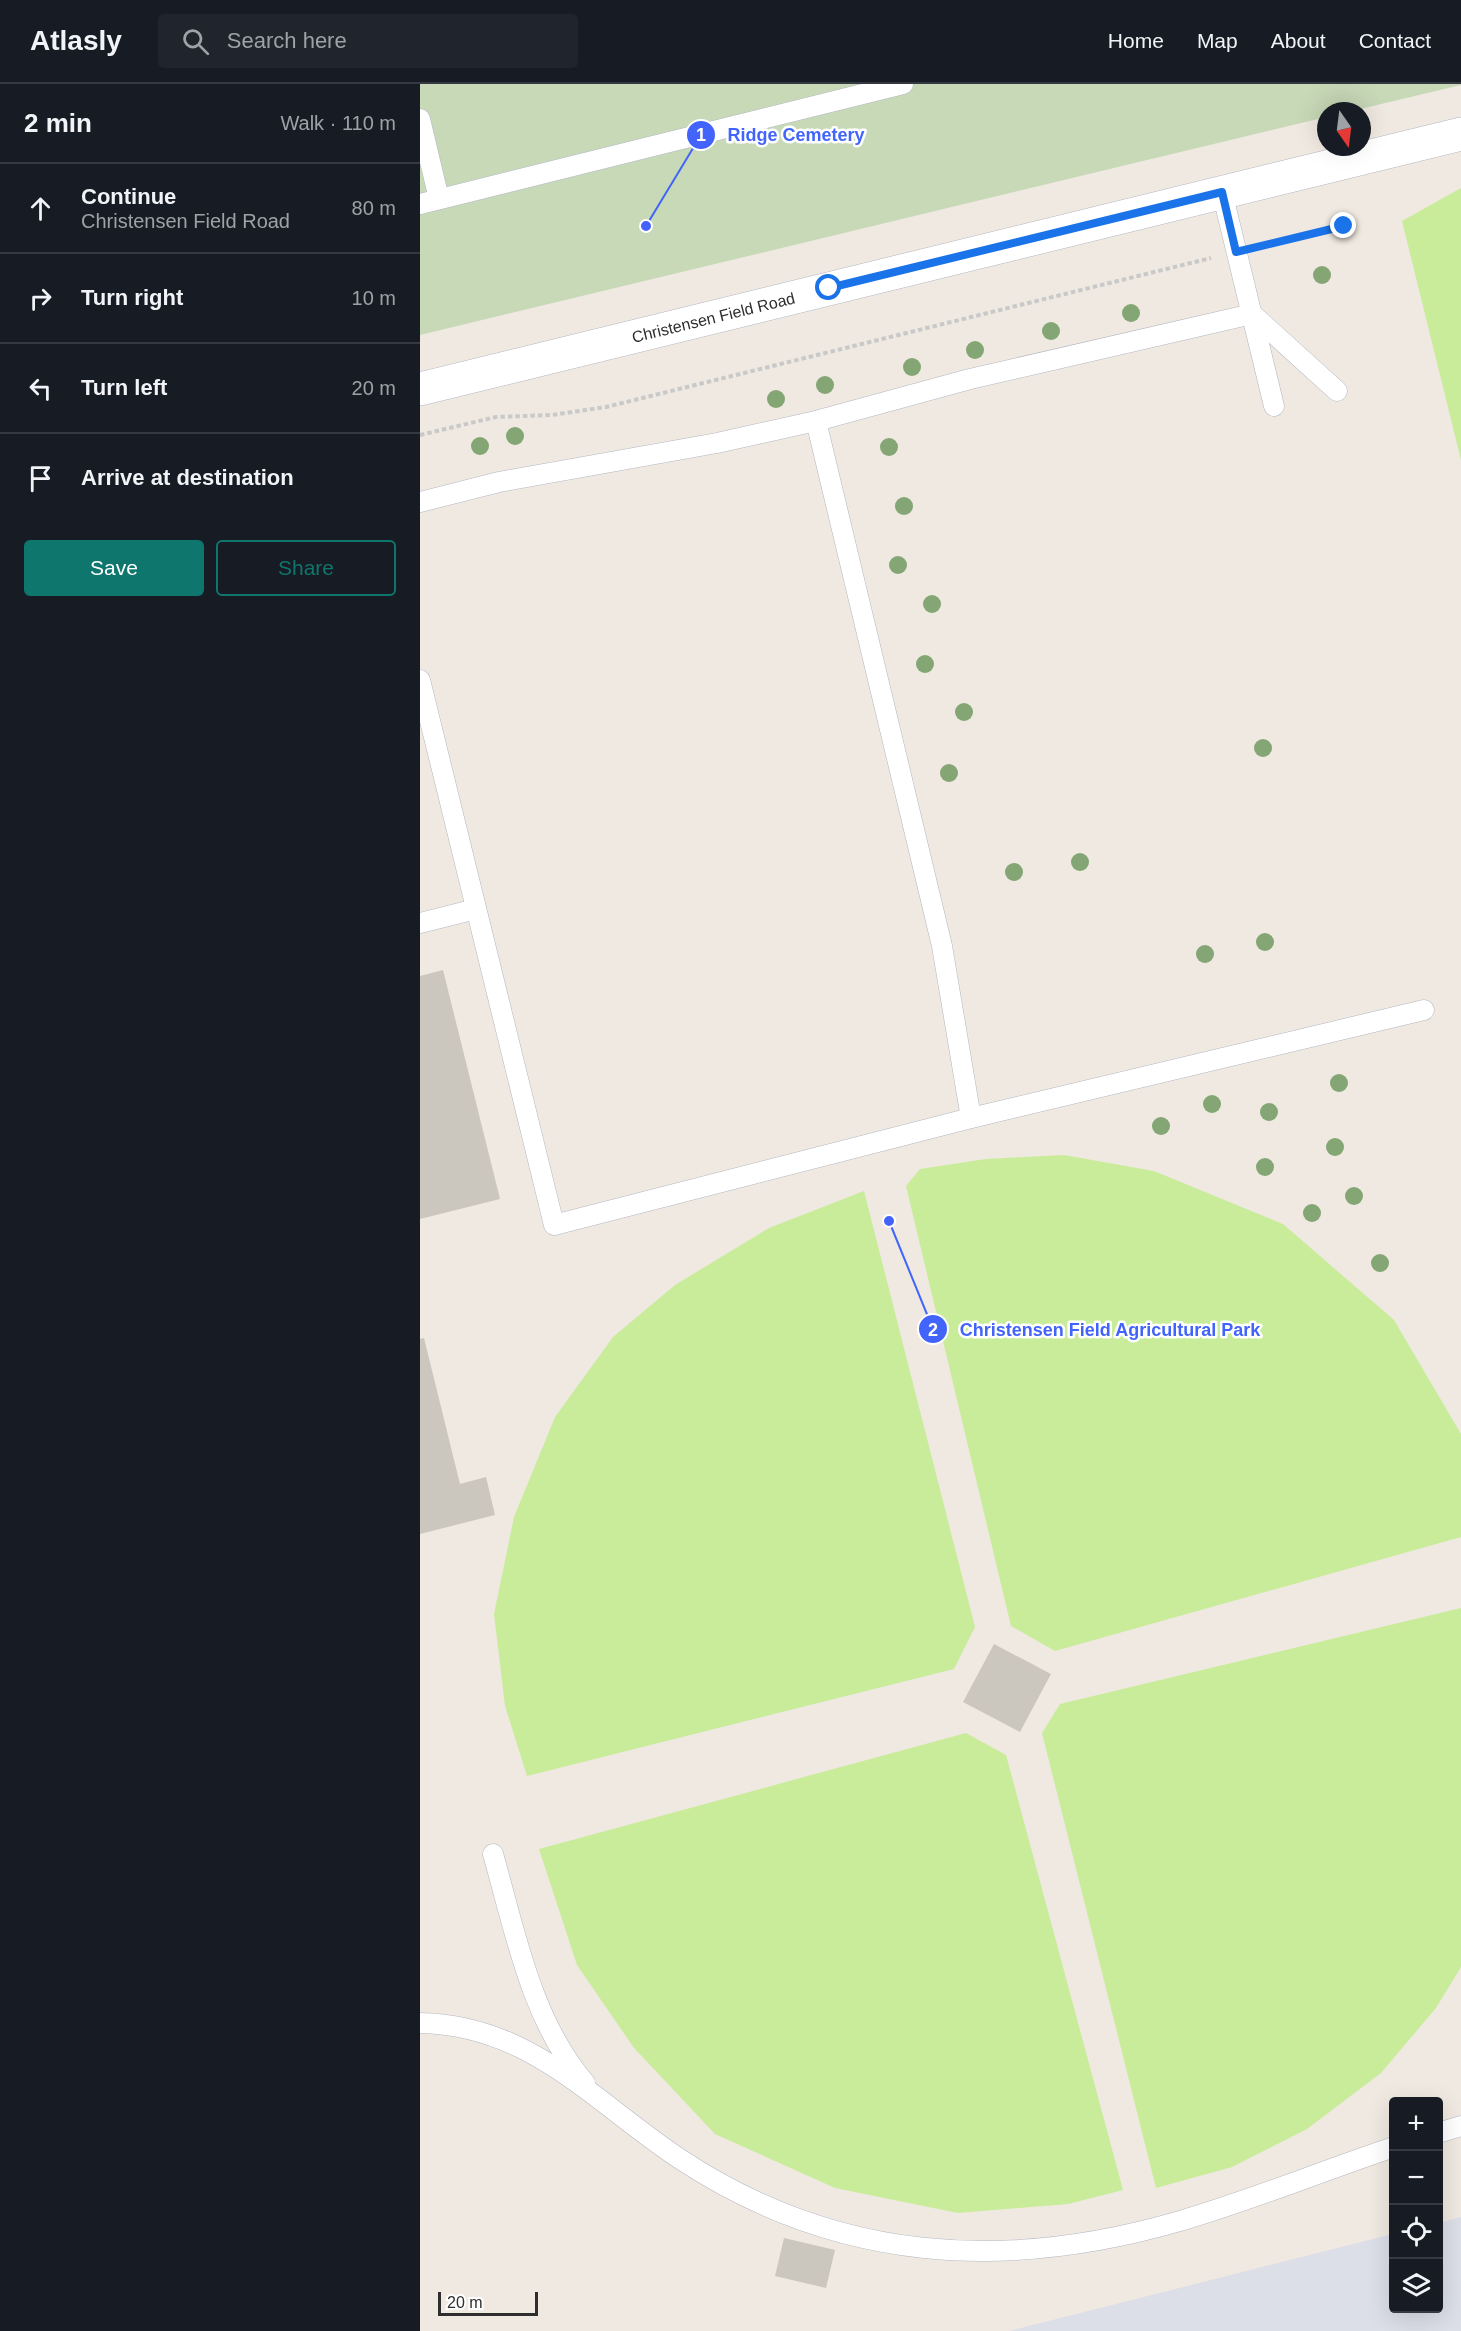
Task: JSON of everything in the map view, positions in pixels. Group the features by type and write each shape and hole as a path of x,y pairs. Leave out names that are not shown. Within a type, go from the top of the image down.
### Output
{"street":[{"name":"Christensen Field Road","path":"420,389 1461,134"}],"lane":[{"path":"420,119 430,201 903,84"},
{"path":"1222,192 1274,406"},
{"path":"1252,314 1337,391"},
{"path":"420,502 499,482 717,443 816,421 970,380 1252,314"},
{"path":"816,421 940,934 971,1118"},
{"path":"420,680 554,1225 971,1118 1424,1010"},
{"path":"420,923 476,909"},
{"path":"493,1854 532,1988 556,2039 582,2079 598,2098"},
{"path":"420,2023 444,2023 481,2031 514,2042 598,2098 682,2160 731,2188 785,2214 884,2243 948,2251 1003,2252 1062,2246 1179,2221 1389,2149"},
{"path":"1443,2131 1461,2126"}],"path":[{"path":"420,435 496,417 574,413 606,406 1344,226"}],"shaded area":[{"path":"1461,2217 1461,2331 1009,2331 1389,2235 1389,2313 1443,2313 1443,2222"}],"green space":[{"path":"420,84 1461,84 1371,106 1371,102 1317,102 1317,119 420,335"},
{"path":"1461,188 1461,460 1402,221"},
{"path":"1064,1155 1154,1171 1283,1224 1394,1320 1461,1434 1461,1537 1055,1651 1011,1626 906,1186 920,1169 986,1159"},
{"path":"864,1191 975,1627 954,1669 527,1776 505,1706 494,1614 514,1517 555,1417 613,1337 675,1285 769,1228"},
{"path":"1461,1608 1461,1967 1436,2008 1381,2073 1307,2129 1232,2167 1156,2188 1042,1733 1060,1704"},
{"path":"966,1733 1006,1755 1123,2190 1068,2204 958,2213 835,2188 715,2134 634,2048 577,1965 539,1849"}],"building":[{"path":"443,970 500,1199 420,1219 420,976"},
{"path":"424,1338 460,1484 486,1477 495,1515 420,1534 420,1339"},
{"path":"994,1644 1051,1674 1020,1732 963,1702"},
{"path":"784,2238 835,2250 826,2288 775,2276"}],"place":[{"name":"Ridge Cemetery","path":"646,226"},
{"name":"Christensen Field Agricultural Park","path":"889,1221"}],"route":[{"path":"829,288 1222,192 1236,252 1344,226"}]}
